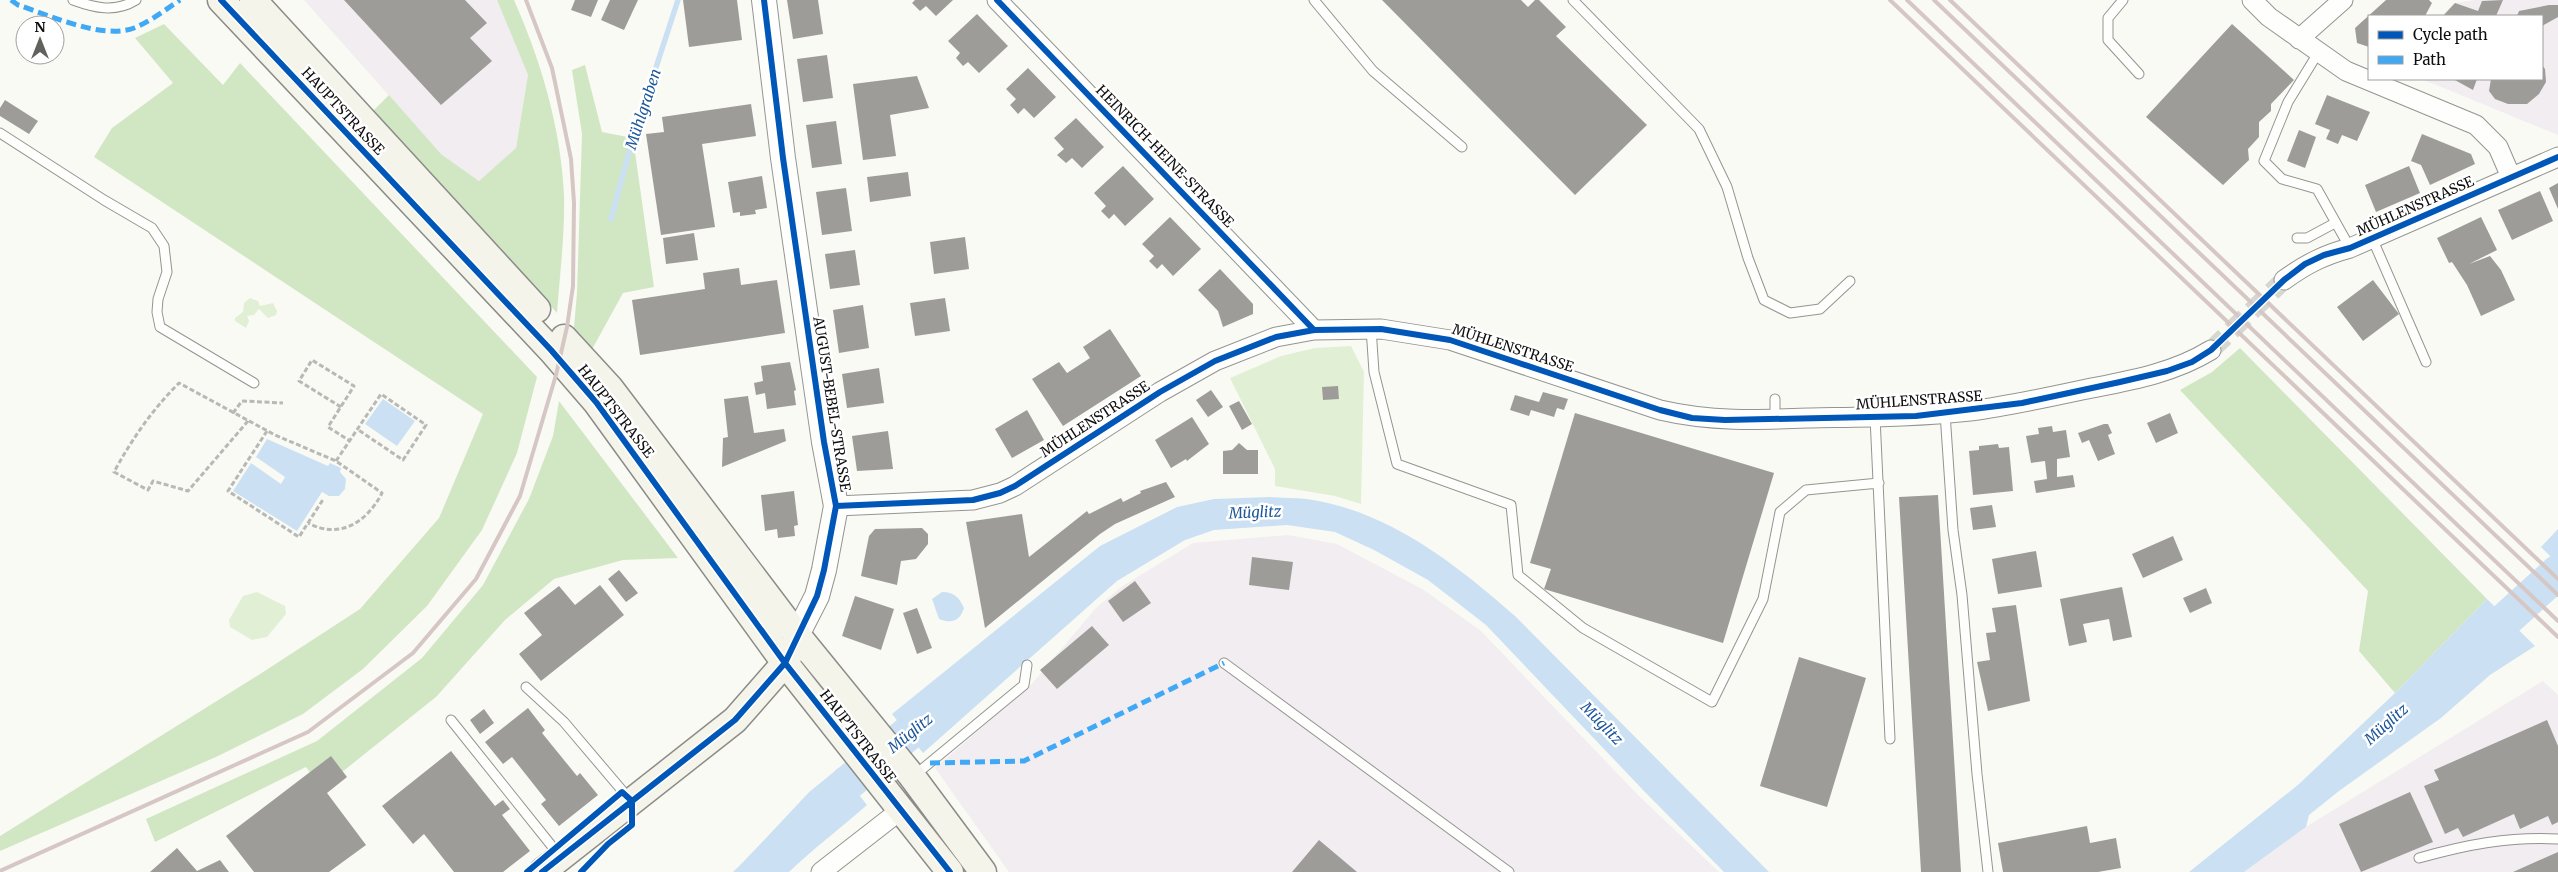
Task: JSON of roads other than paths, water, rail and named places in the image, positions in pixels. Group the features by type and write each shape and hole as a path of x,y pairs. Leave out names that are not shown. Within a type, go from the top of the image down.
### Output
{"main road":[{"name":"HAUPTSTRASSE","path":"221,0 551,350 596,402 785,663 950,872"},
{"name":"HAUPTSTRASSE","path":"254,0 610,388 797,635 912,776 983,872"},
{"name":"AUGUST-BEBEL-STRASSE","path":"551,865 735,720 785,663 797,635"}],"street":[{"name":"AUGUST-BEBEL-STRASSE","path":"764,0 782,158 836,506 817,596 797,635"},
{"name":"HEINRICH-HEINE-STRASSE","path":"997,0 1314,330"},
{"path":"2252,0 2269,17 2346,71 2476,125 2498,146 2511,177"},
{"path":"2299,39 2343,0"},
{"name":"MÜHLENSTRASSE","path":"2284,280 2305,264 2324,255 2350,248 2558,156"},
{"name":"MÜHLENSTRASSE","path":"836,506 973,500 1000,493 1015,486 1160,392 1215,361 1276,337 1314,330 1371,328 1450,340 1660,410 1692,418 1724,420 1875,417 1945,413 2022,403 2148,376 2192,362 2211,350"},
{"path":"821,872 894,802"}],"lane":[{"path":"73,0 94,7 109,9 126,6 136,0"},
{"path":"1314,0 1373,71 1462,147"},
{"path":"1572,0 1699,129 1727,187 1748,258 1764,300 1790,313 1820,309 1850,281"},
{"path":"2123,0 2108,18 2108,40 2139,74"},
{"path":"2318,53 2288,102 2264,161 2282,179 2317,189 2350,248"},
{"path":"0,133 104,200 152,228 164,246 167,272 156,312 160,328 254,383"},
{"path":"2297,238 2307,238 2335,223"},
{"path":"2372,238 2426,362"},
{"path":"1371,328 1374,372 1397,464 1511,504 1518,575 1583,628 1712,702 1763,599 1780,512 1806,490 1880,483"},
{"path":"1775,399 1775,419"},
{"path":"1945,413 1953,530 1962,595 1977,774 1988,872"},
{"path":"1875,417 1880,483 1890,739"},
{"path":"1224,663 1508,872"},
{"path":"912,776 1024,685 1027,665"},
{"path":"526,687 564,722 595,762 632,801"},
{"path":"451,720 551,865"},
{"path":"2419,858 2458,847 2504,840 2558,839"}],"water":[{"path":"383,399 415,421 397,446 365,424"},
{"path":"267,439 328,466 330,463 341,468 340,472 346,479 345,489 339,496 329,496 322,492 297,531 233,491 251,463 281,484 285,477 256,457"},
{"path":"1269,497 1307,499 1336,505 1365,515 1419,542 1469,577 1515,616 1769,872 1724,872 1486,625 1428,580 1374,550 1335,532 1287,525 1214,530 1185,540 1117,581 923,753 892,714 1100,546 1177,507 1214,499"},
{"path":"2558,529 2558,564 2541,547"},
{"path":"942,592 956,596 960,601 964,608 958,619 948,621 939,619 932,599"},
{"path":"2487,599 2535,646 2490,675 2441,718 2339,791 2309,815 2306,827 2244,872 2189,872 2299,784 2395,693"},
{"path":"838,768 867,805 789,872 733,872"}],"waterway":[{"name":"Mühlgraben","path":"611,219 633,138 678,0"},
{"name":"Müglitz","path":"2472,650 2558,572"},
{"name":"Müglitz","path":"758,872 821,805 944,704"}],"tunnel":[{"path":"2211,350 2284,280"}],"railway":[{"path":"0,871 308,732 413,653 476,579 520,496 556,375 567,327 573,286 574,203 571,159 552,68 526,0"},
{"path":"1890,0 2558,637"},
{"path":"1907,0 2558,621"},
{"path":"1934,0 2558,595"},
{"path":"1950,0 2558,579"}]}
